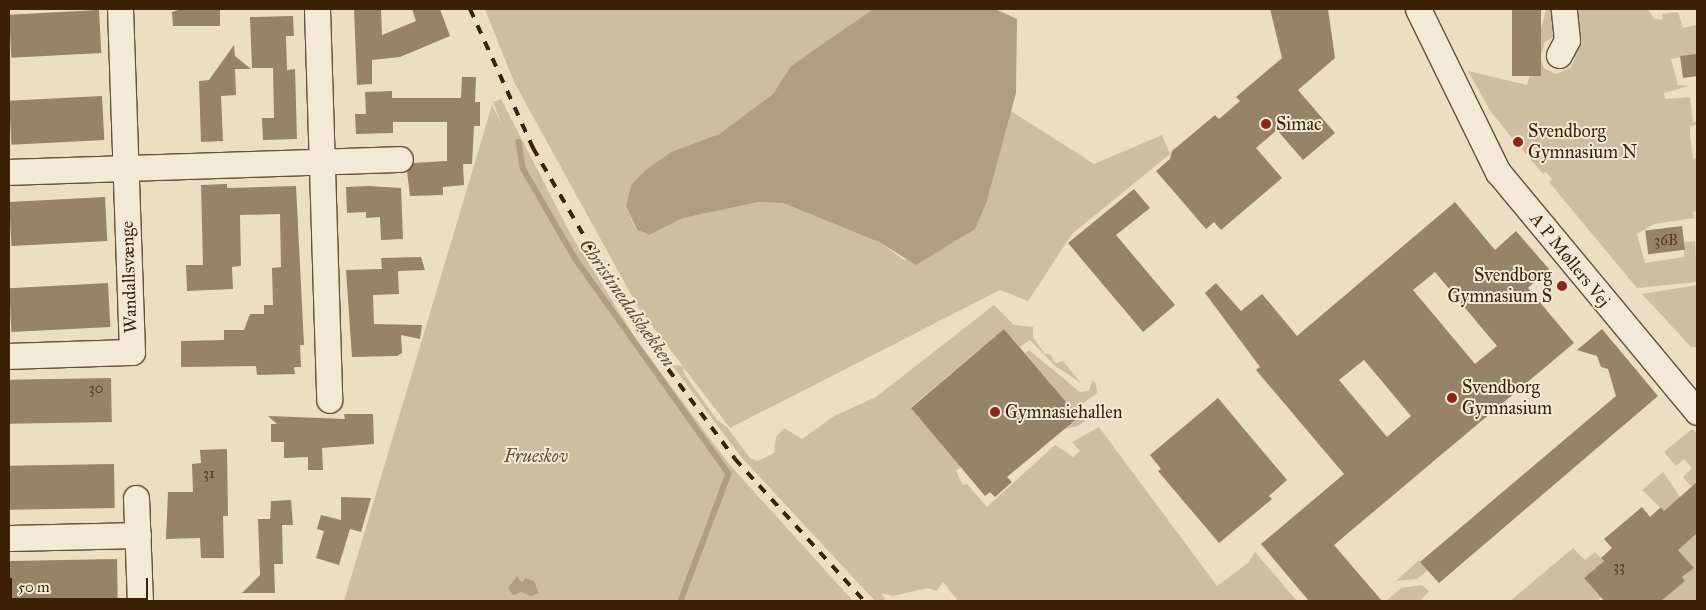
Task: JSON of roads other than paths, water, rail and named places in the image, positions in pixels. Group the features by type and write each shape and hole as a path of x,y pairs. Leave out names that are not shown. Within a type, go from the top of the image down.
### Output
{"street":[{"name":"Wandallsvænge","path":"9,356 132,352 120,9"},
{"path":"317,9 328,400"},
{"name":"A P Møllers Vej","path":"1418,9 1461,97 1480,141 1505,181 1697,412"},
{"path":"1559,56 1567,40 1564,9"},
{"name":"A P Møllers Vej","path":"1461,97 1506,162 1697,387"},
{"path":"9,172 125,170 400,159"},
{"path":"136,498 140,601"},
{"path":"9,538 138,535"}],"waterway":[{"name":"Christinedalsbækken","path":"519,142 523,168 575,258 729,474 681,601"}],"railway":[{"path":"470,9 533,148 636,326 735,459 864,601"}],"place":[{"name":"Simac","path":"1266,124"},
{"name":"Svendborg Gymnasium N","path":"1518,142"},
{"name":"Svendborg Gymnasium S","path":"1562,286"},
{"name":"Svendborg Gymnasium","path":"1452,398"},
{"name":"Gymnasiehallen","path":"995,412"}],"park label":[{"name":"Frueskov","path":"536,456"}]}
